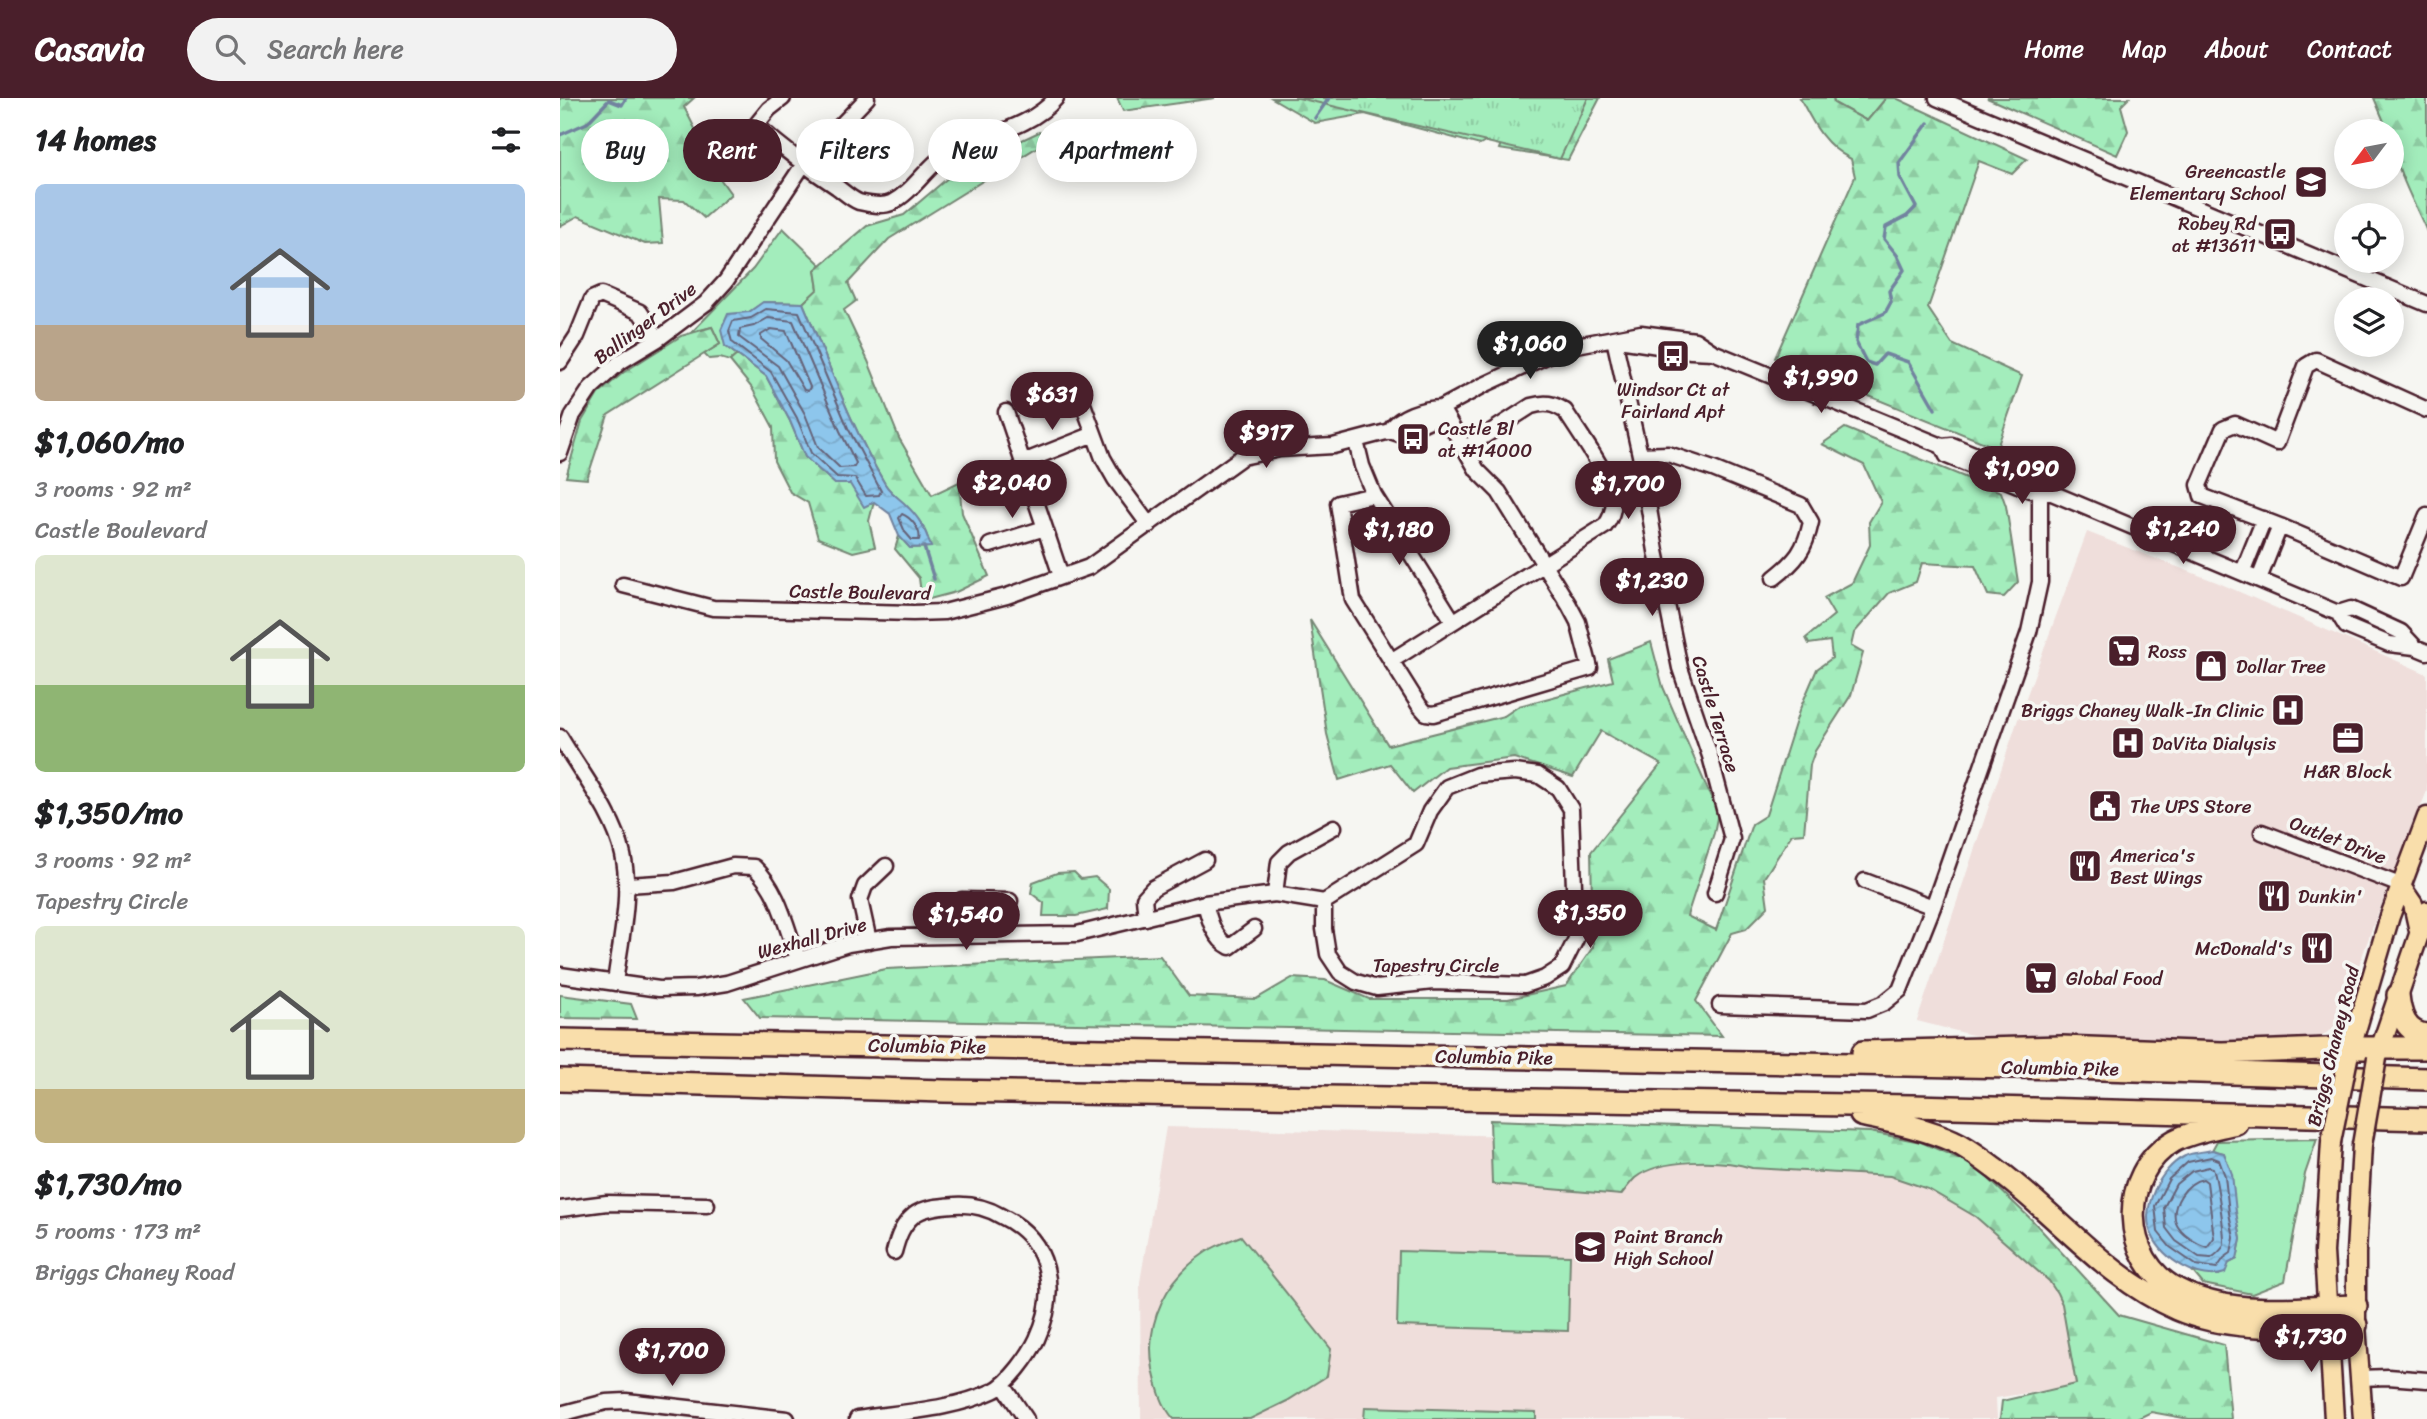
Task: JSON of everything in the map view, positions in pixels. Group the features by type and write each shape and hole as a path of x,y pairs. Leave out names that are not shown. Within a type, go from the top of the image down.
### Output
{"highway":[{"path":"2398,995 2400,1015 2409,1027 2427,1035"},
{"name":"Columbia Pike","path":"560,1040 1700,1060 2427,1079"},
{"path":"1700,1060 1901,1050 2062,1047 2222,1053 2378,1053 2427,1048"},
{"path":"560,1080 944,1091 1811,1105 2427,1119"},
{"path":"1811,1105 1907,1125 1954,1141 2027,1192 2127,1282 2179,1309 2227,1322 2279,1327 2326,1316"},
{"path":"2265,1116 2200,1131 2174,1141 2155,1157 2141,1176 2133,1201 2134,1229 2141,1251 2157,1275 2177,1290 2216,1304 2326,1316 2356,1315"}],"main road":[{"name":"Briggs Chaney Road","path":"2334,1419 2323,1252 2331,1142 2350,1053 2400,885 2427,817"},
{"path":"2400,885 2413,904 2419,935"},
{"path":"2363,1419 2356,1315 2356,1253 2362,1145 2378,1053 2427,911"}],"street":[{"path":"783,98 769,109 756,125 796,158"},
{"name":"Ballinger Drive","path":"847,119 867,98"},
{"path":"829,182 857,201 890,204 950,153 1027,120 1048,108 1056,98"},
{"path":"1937,98 2427,304"},
{"name":"Ballinger Drive","path":"560,453 573,415 591,388 620,362 658,339 706,303 726,281 796,175"},
{"path":"560,362 577,336 592,299 601,295 640,312 658,339"},
{"name":"Castle Boulevard","path":"623,586 713,608 944,612 1006,596 1088,567 1242,457 1280,449 1333,446 1390,431 1399,433 1432,419 1441,408 1523,365 1566,347 1641,332 1695,340 1713,352 1942,446 1952,445 2032,478 2047,490 2338,613 2346,626 2389,644 2421,649"},
{"name":"Castle Terrace","path":"1614,339 1640,455 1680,668 1710,756 1732,839 1715,892"},
{"path":"2427,411 2316,360 2306,366 2277,443 2235,424 2223,429 2199,485 2202,496 2401,578 2427,515"},
{"path":"1076,385 1103,458 1149,525"},
{"path":"1391,661 1605,526 1611,517 1613,494 1607,480 1565,411 1555,405 1544,402 1531,406 1464,449"},
{"path":"1374,495 1338,503 1353,600 1426,713 1434,714 1590,668 1578,622 1501,494 1477,470 1441,408"},
{"path":"1006,412 1061,576"},
{"path":"1023,462 1094,434"},
{"path":"1356,441 1362,466 1374,495 1453,621"},
{"path":"1640,455 1668,454 1713,469 1801,505 1811,522 1808,537 1794,563 1774,578"},
{"path":"1720,1005 1867,1010 1884,1003 1900,990 1933,908 2029,632 2040,582 2039,525 2045,517 2047,490"},
{"path":"2243,571 2264,520"},
{"path":"2259,579 2280,526"},
{"path":"990,545 1045,528"},
{"path":"560,737 614,827 623,855 627,885 615,984"},
{"name":"Tapestry Circle","path":"1515,772 1538,775 1558,788 1571,809 1576,939 1562,967 1545,978 1525,985 1433,982 1377,988 1356,982 1340,972 1328,954 1324,902 1416,845 1430,811 1447,787 1478,775 1515,772"},
{"path":"1275,894 1279,862 1289,852 1334,827"},
{"name":"Outlet Drive","path":"2262,832 2400,885"},
{"path":"1146,918 1144,898 1153,888 1205,860"},
{"path":"627,885 674,882 733,866 754,867 765,877 775,895 798,959"},
{"path":"869,941 860,900 865,886 886,866"},
{"path":"1865,881 1933,908"},
{"name":"Wexhall Drive","path":"560,975 659,989 696,988 727,983 848,944 891,937 1077,934 1205,903 1275,894 1324,902"},
{"path":"951,935 951,913 962,900 1010,901"},
{"path":"1205,903 1210,923 1224,944 1230,947 1254,929"},
{"path":"560,1209 607,1203 707,1205"},
{"path":"857,1419 956,1403 993,1391 1003,1385 1033,1349 1043,1327 1048,1305 1048,1272 1038,1245 1016,1223 990,1210 965,1205 940,1206 915,1214 900,1231 894,1252"},
{"path":"2360,1378 2427,1380"},
{"path":"1003,1385 1026,1419"},
{"path":"560,1414 606,1402 626,1401 703,1414 787,1419"}],"shaded area":[{"path":"2087,532 2219,583 2427,674 2427,791 2373,926 2337,1027 2308,1043 1984,1038 1917,1021 2017,722"},
{"name":"Paint Branch High School","path":"1166,1127 1673,1140 1891,1152 2061,1276 2077,1385 1996,1398 1997,1419 1141,1419 1140,1282"}],"green space":[{"path":"560,98 694,98 684,107 690,119 683,119 683,182 722,182 731,194 704,218 684,200 659,199 663,243 645,244 578,216 560,226"},
{"path":"1117,98 1215,98 1123,111"},
{"path":"1272,98 1476,98 1492,138 1480,145 1365,114 1315,123"},
{"path":"1298,98 1588,98 1560,159"},
{"path":"1564,98 1600,98 1568,160 1499,149 1504,135"},
{"path":"1800,98 1833,98 1834,103 1867,121 1886,98 1896,98 2027,159 2012,174 1979,161 1928,308 1952,344 2022,376 1997,448 1775,358 1855,177 1851,159 1826,141"},
{"path":"1833,98 1886,98 1867,121 1834,103"},
{"path":"1987,98 2129,98 2121,106 2128,131 2117,155"},
{"path":"2374,98 2427,98 2427,232 2404,180 2404,119 2383,119"},
{"path":"1036,133 1036,148 1022,157 1022,140"},
{"path":"943,182 981,182 889,239 848,283 856,301 844,310 899,438 932,495 959,482 962,513 989,576 956,592 922,601 919,578 895,549 899,536 910,548 930,547 926,534 913,513 887,487 873,462 851,418 803,303 818,289 815,270 867,226 904,215"},
{"path":"783,228 821,265 815,270 818,289 803,303 764,302 749,312 725,346 737,355 730,361 709,359 704,354 720,344 712,327 692,332 753,269"},
{"path":"712,327 720,344 608,415 587,479 566,477 582,421 598,394 624,372 681,336"},
{"path":"737,355 766,376 790,421 805,457 835,484 850,483 874,502 869,521 875,547 853,552 818,538 808,503 790,492 774,461 773,427 752,388 730,361"},
{"path":"1845,428 2001,492 2006,506 2018,582 2004,597 1988,595 1975,566 1922,563 1916,582 1889,593 1854,633 1851,646 1863,653 1851,695 1815,751 1810,765 1804,833 1792,834 1764,878 1768,907 1746,929 1732,933 1696,1001 1722,1036 760,1018 744,998 886,969 1160,956 1189,996 1256,999 1292,978 1325,980 1369,999 1508,999 1566,986 1593,947 1591,852 1661,764 1601,731 1573,777 1514,758 1446,767 1413,793 1390,764 1339,780 1327,734 1310,620 1388,745 1504,716 1519,706 1613,681 1608,659 1651,642 1663,687 1718,813 1687,916 1716,930 1752,824 1766,815 1799,711 1817,669 1832,658 1830,641 1809,644 1806,638 1834,615 1824,598 1852,583 1870,545 1869,522 1881,502 1864,465 1822,444"},
{"path":"1074,872 1081,879 1095,877 1109,889 1108,909 1076,916 1043,916 1044,903 1031,893 1033,882 1057,873"},
{"path":"560,995 631,1004 637,1019 560,1018"},
{"path":"1490,1120 1870,1132 1921,1142 1974,1165 2032,1220 2119,1315 2224,1345 2231,1419 2189,1419 2151,1412 2137,1419 2000,1419 2002,1401 2076,1384 2062,1304 2049,1281 1976,1217 1928,1189 1890,1176 1752,1168 1708,1162 1675,1164 1646,1171 1635,1178 1621,1195 1492,1184"},
{"path":"2317,1139 2305,1174 2285,1281 2252,1294 2203,1284 2193,1272 2219,1275 2229,1263 2237,1259 2241,1239 2224,1153 2212,1150 2217,1141"},
{"path":"1241,1236 1331,1349 1327,1376 1287,1401 1250,1419 1174,1419 1163,1402 1153,1369 1152,1335 1156,1318 1170,1288 1192,1263 1214,1247"},
{"path":"1399,1251 1570,1256 1568,1331 1397,1326"},
{"path":"1365,1407 1536,1412 1536,1419 1364,1419"}],"water":[{"path":"763,302 803,303 851,418 873,462 889,489 918,518 931,547 910,548 899,536 890,514 874,502 864,507 850,484 835,484 805,457 790,421 766,376 725,346 721,330 728,314 749,312"},
{"path":"2212,1150 2224,1153 2232,1174 2241,1239 2237,1259 2229,1263 2225,1273 2215,1275 2193,1271 2164,1252 2152,1235 2148,1214 2154,1191 2167,1170 2188,1155"}],"waterway":[{"path":"560,135 587,123 609,100 622,105 626,98"},
{"path":"1315,118 1329,98"},
{"path":"1928,123 1899,163 1900,177 1916,207 1907,216 1886,227 1884,239 1897,255 1904,270 1889,291 1891,302 1885,313 1858,325 1856,342 1866,362 1875,365 1885,354 1908,362 1935,409"},
{"path":"924,547 934,579"}],"place":[{"name":"Greencastle Elementary School","path":"2311,182"},
{"name":"Robey Rd at #13611","path":"2280,234"},
{"name":"Windsor Ct at Fairland Apt","path":"1673,356"},
{"name":"Castle Bl at #14000","path":"1413,439"},
{"name":"Ross","path":"2124,651"},
{"name":"Dollar Tree","path":"2211,666"},
{"name":"Briggs Chaney Walk-In Clinic","path":"2288,710"},
{"name":"H&R Block","path":"2348,738"},
{"name":"DaVita Dialysis","path":"2128,743"},
{"name":"The UPS Store","path":"2105,806"},
{"name":"America's Best Wings","path":"2085,866"},
{"name":"Dunkin'","path":"2274,896"},
{"name":"McDonald's","path":"2317,948"},
{"name":"Global Food","path":"2041,978"},
{"name":"Paint Branch High School","path":"1590,1247"}]}
